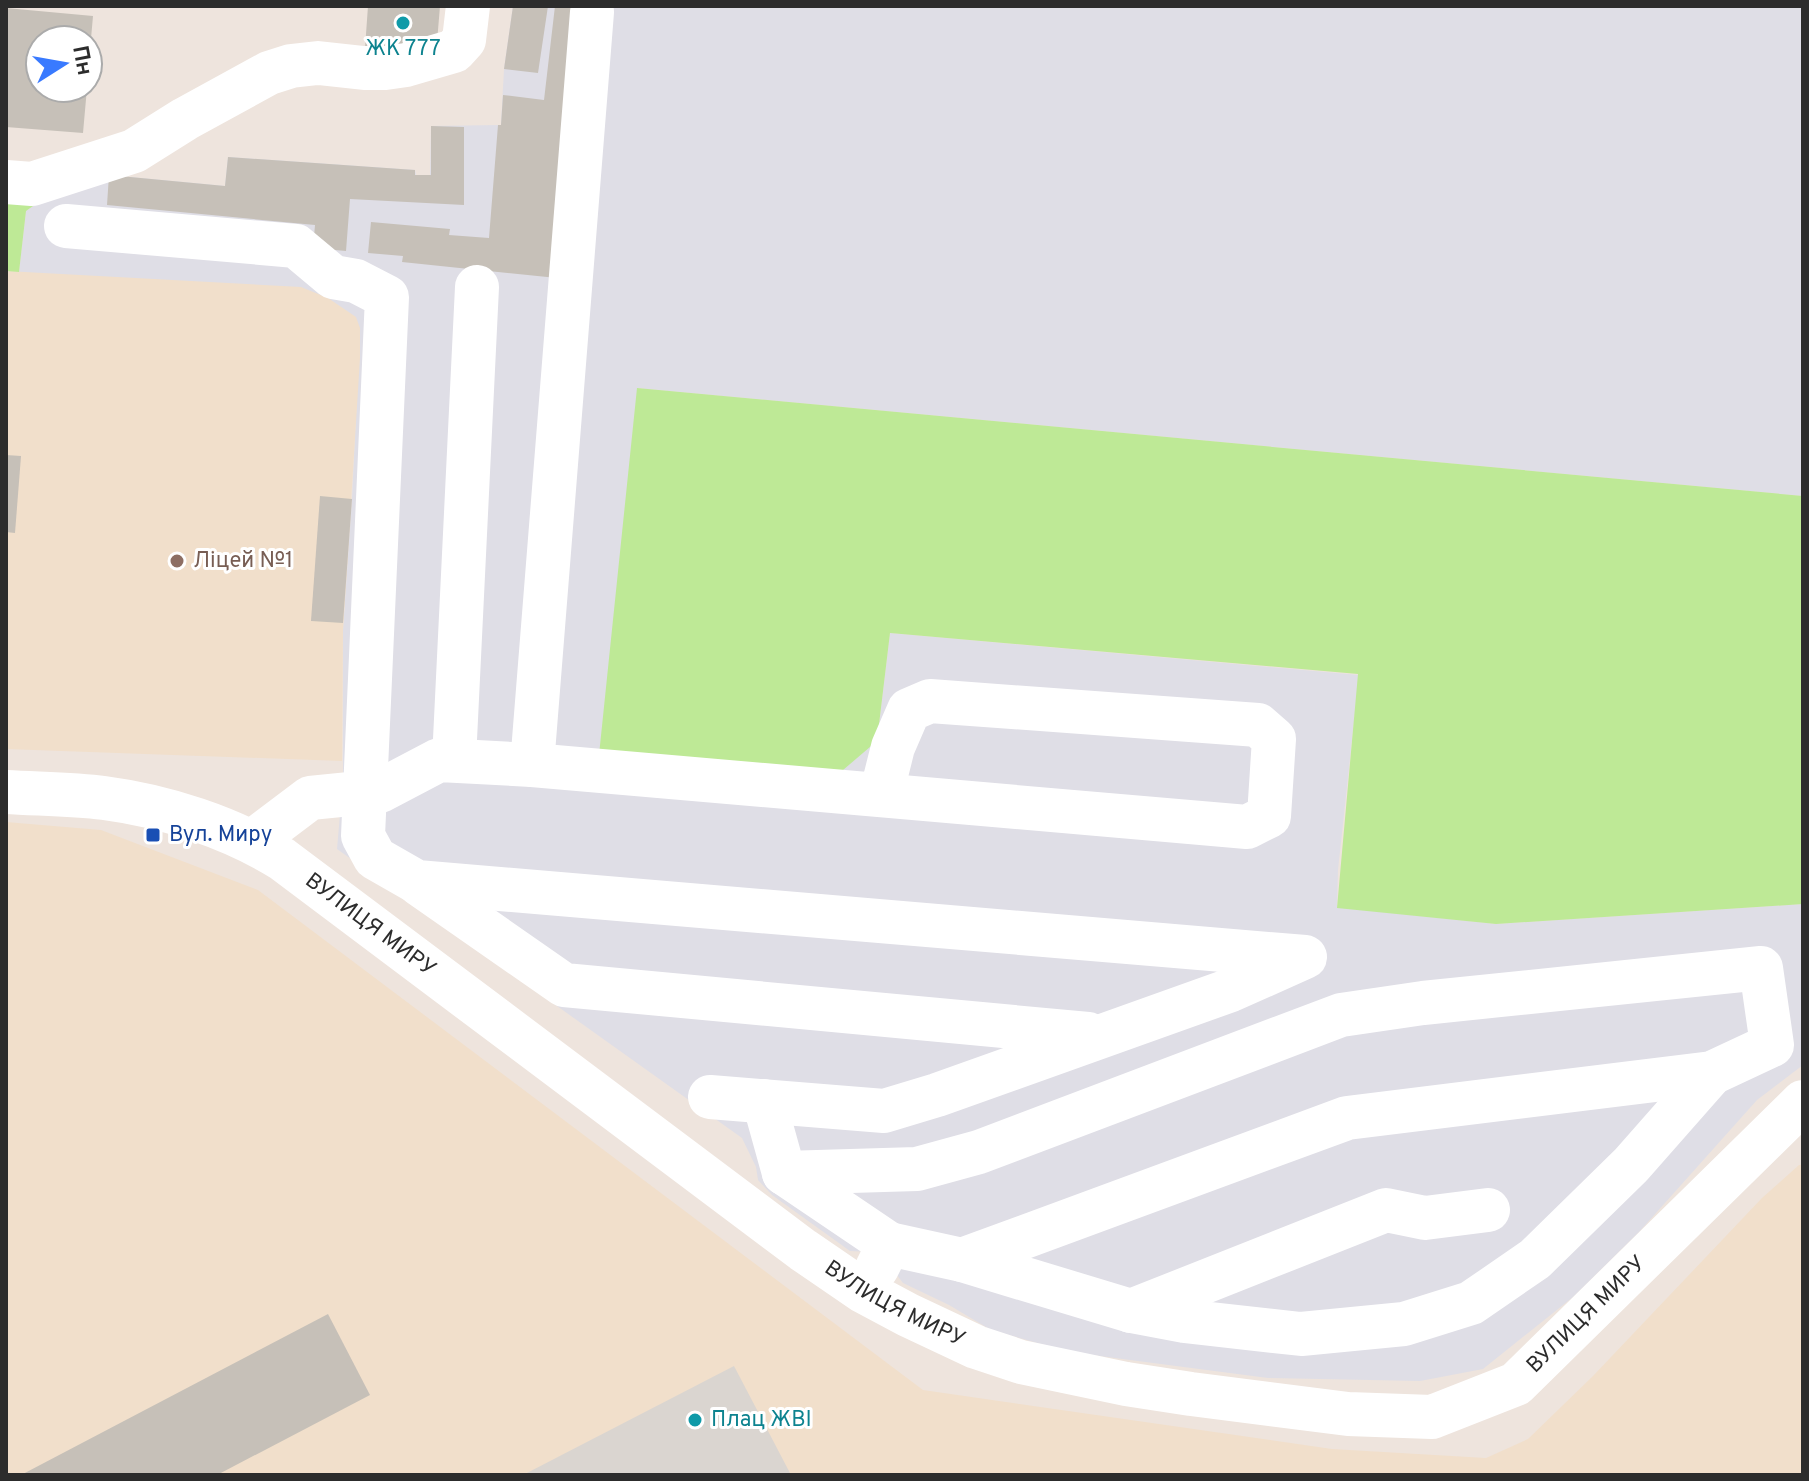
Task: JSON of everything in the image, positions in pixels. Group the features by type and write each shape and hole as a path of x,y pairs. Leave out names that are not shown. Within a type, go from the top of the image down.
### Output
{"street":[{"path":"6,182 32,184 134,151 213,103 269,73 291,66 318,63 385,68 454,51 464,40 468,6"},
{"path":"532,765 592,12"},
{"path":"66,226 296,246 333,277 356,281 387,297 363,836 375,858 417,882 564,985 1101,1035"},
{"path":"454,760 477,287"},
{"path":"253,841 310,798 380,791 439,760 532,765 1247,827 1269,816 1274,739 1258,725 930,701 909,710 893,747 881,795"},
{"name":"ВУЛИЦЯ МИРУ","path":"6,792 104,798 157,809 253,841 282,859 803,1250 863,1291 976,1347 1033,1365 1191,1394 1348,1414 1432,1417 1516,1384 1800,1110"},
{"path":"417,882 1305,957 1231,990 884,1111 710,1097"},
{"path":"784,1173 917,1169 979,1152 1341,1015 1423,1003 1761,968 1772,1045 1712,1073 1347,1118 962,1260"},
{"path":"764,1101 784,1173 889,1244 962,1260 1131,1311 1184,1321 1301,1334 1404,1324 1471,1303 1535,1259 1631,1165 1712,1073"},
{"path":"1131,1311 1386,1210 1425,1218 1488,1210"},
{"path":"863,1291 889,1244"}],"shaded area":[{"path":"513,6 1803,6 1803,496 637,388 877,741 890,633 1359,675 1338,870 1337,907 1496,924 1803,904 1803,1065 1757,1100 1639,1232 1573,1297 1483,1369 1420,1381 1268,1378 1069,1352 991,1330 903,1283 871,1252 850,1251 772,1195 758,1180 756,1167 742,1138 337,849 343,780 343,630 360,329 19,272 26,211 40,201 109,175 225,186 228,157 415,170 416,175 430,175 431,126 501,125 504,69"},
{"name":"Ліцей №1","path":"6,271 301,287 328,298 356,317 360,328 360,358 343,630 342,761 6,749"},
{"path":"6,822 101,830 258,890 923,1390 1332,1449 1486,1458 1528,1439 1593,1376 1762,1198 1799,1165 1803,1165 1803,1475 6,1475"},
{"name":"Плац ЖВІ","path":"734,1366 791,1475 523,1475"}],"green space":[{"path":"6,193 40,201 26,211 19,272 6,271"},
{"path":"637,388 1803,496 1803,904 1496,924 1337,908 1358,674 890,633 877,741 836,776 599,755"}],"building":[{"name":"ЖК 777","path":"368,6 440,6 437,42 403,40 402,51 365,48"},
{"path":"513,6 548,6 538,73 504,69"},
{"path":"555,6 585,6 557,278 402,262 403,256 368,253 371,222 450,229 449,235 489,238 503,95 544,100"},
{"path":"6,8 93,16 92,24 24,24 24,104 86,104 83,133 6,127"},
{"path":"431,126 464,127 464,205 350,199 346,251 313,248 315,225 107,205 109,175 225,186 228,157 415,170 415,175 431,175"},
{"path":"6,455 21,456 15,533 6,532"},
{"path":"320,496 352,499 343,623 311,621"},
{"path":"328,1314 370,1395 217,1475 21,1475"}],"place":[{"name":"ЖК 777","path":"403,23"},
{"name":"Ліцей №1","path":"177,561"},
{"name":"Вул. Миру","path":"153,835"},
{"name":"Плац ЖВІ","path":"695,1420"}]}
